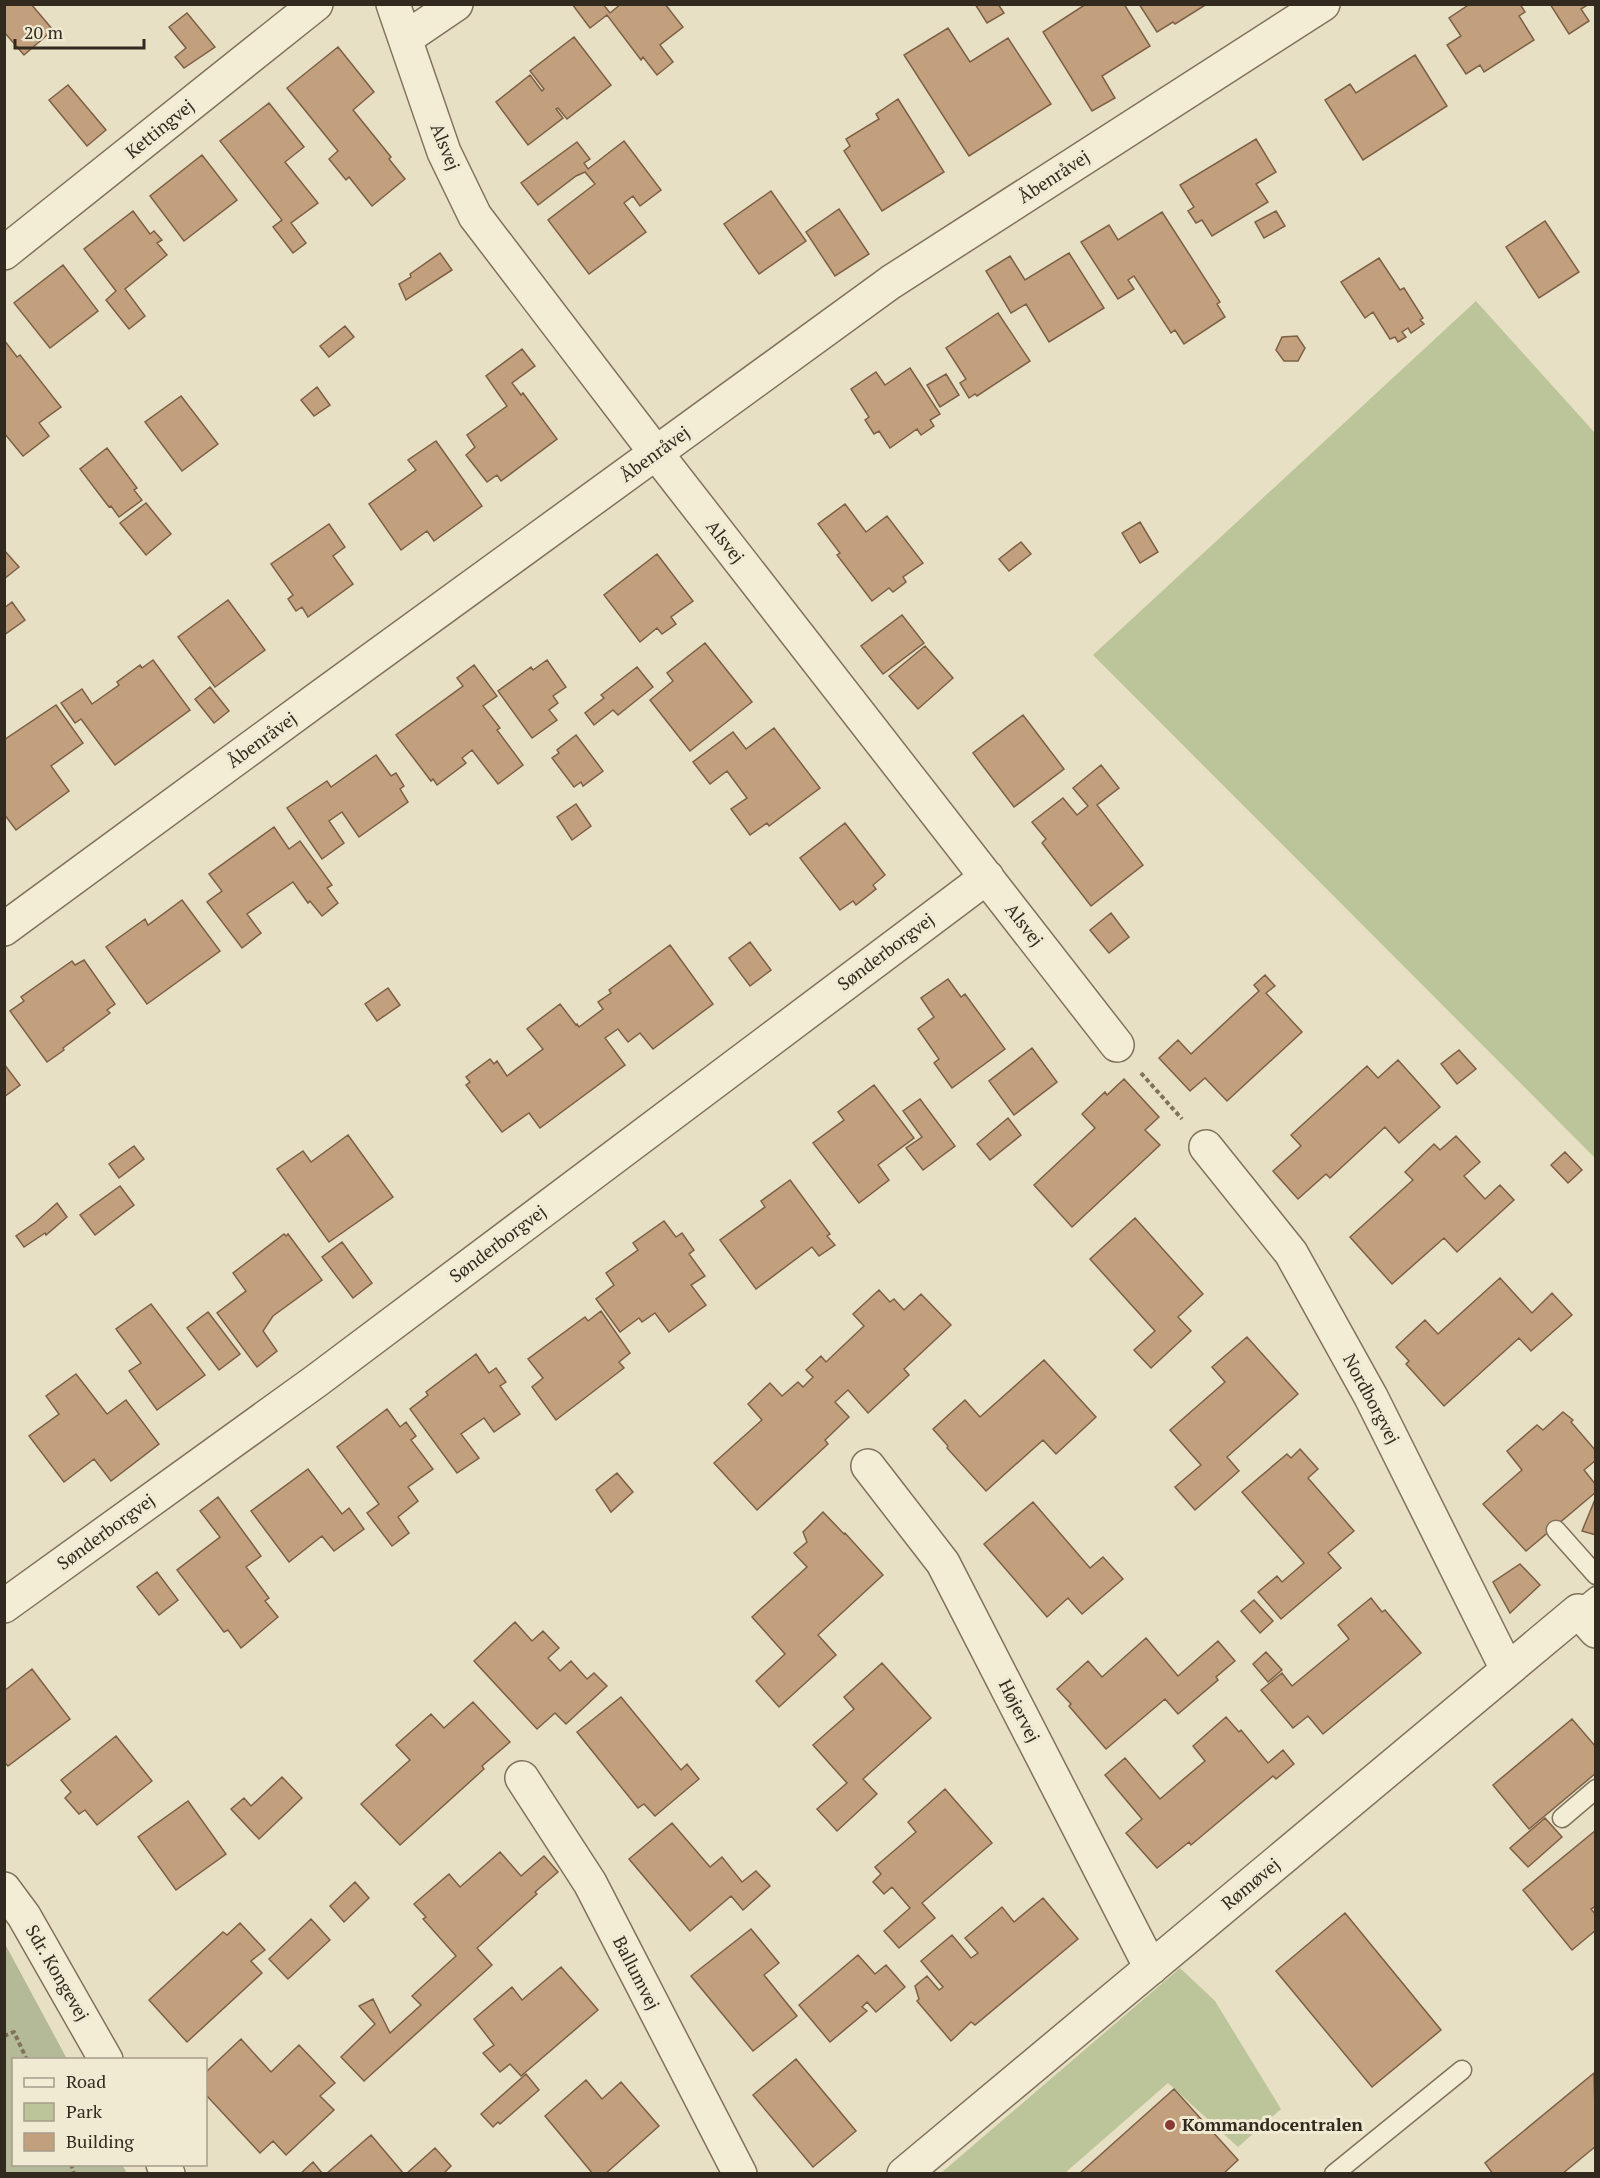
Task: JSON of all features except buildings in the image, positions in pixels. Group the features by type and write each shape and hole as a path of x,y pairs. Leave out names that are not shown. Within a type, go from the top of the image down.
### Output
{"street":[{"name":"Kettingvej","path":"4,253 316,4"},
{"name":"Alsvej","path":"393,4 444,152 475,216 656,453 1117,1045"},
{"path":"405,38 456,4"},
{"name":"Åbenråvej","path":"4,930 891,282 1323,4"},
{"name":"Sønderborgvej","path":"4,1606 316,1381 987,877"},
{"name":"Nordborgvej","path":"1206,1147 1291,1253 1371,1397 1508,1669"},
{"name":"Højervej","path":"868,1466 944,1563 1151,1968"},
{"name":"Rømøvej","path":"904,2174 1508,1669 1590,1613"},
{"name":"Ballumvej","path":"522,1778 590,1883 740,2174"},
{"name":"Sdr. Kongevej","path":"4,1889 24,1916 105,2058"}],"lane":[{"path":"1556,1530 1596,1575"},
{"path":"1562,1818 1596,1790"},
{"path":"1334,2174 1462,2070"}],"path":[{"path":"1140,1071 1206,1147"},
{"path":"4,2036 14,2032 26,2058"}],"green space":[{"path":"1476,301 1595,433 1595,1158 1093,655"},
{"path":"4,1942 66,2058 12,2058 12,2166 123,2166 127,2173 5,2173"},
{"path":"1180,1968 1215,2001 1281,2109 1238,2147 1168,2083 1065,2173 941,2173"}],"place":[{"name":"Kommandocentralen","path":"1170,2125"}]}
